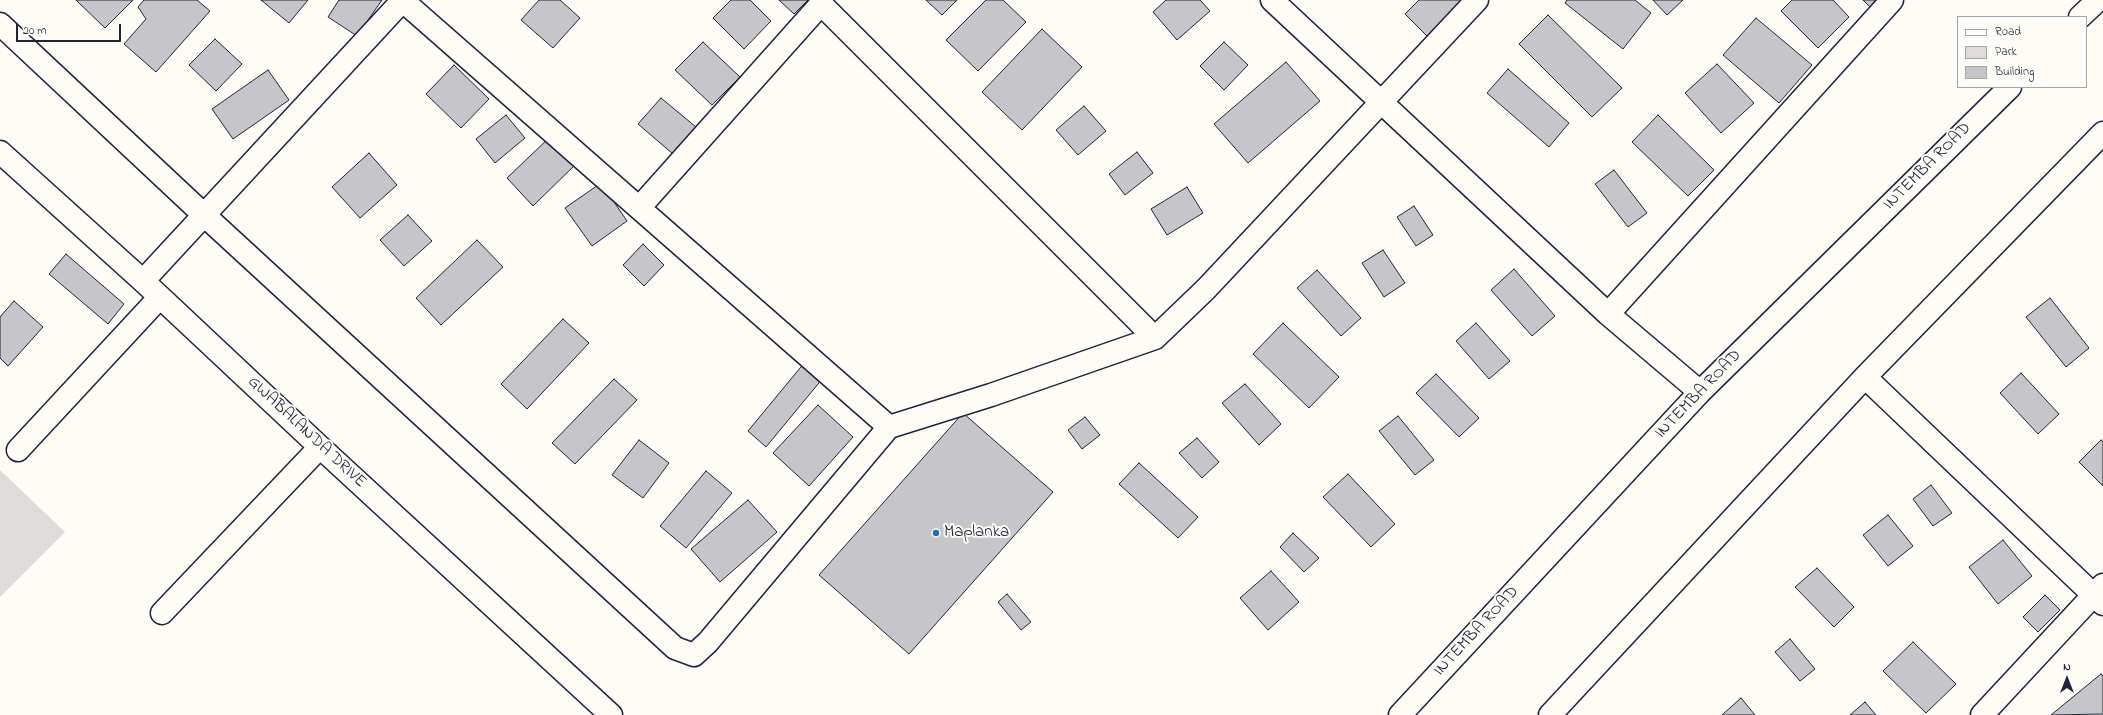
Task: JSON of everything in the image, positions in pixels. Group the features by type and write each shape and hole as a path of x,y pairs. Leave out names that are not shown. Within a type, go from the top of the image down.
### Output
{"street":[{"path":"143,280 403,0 888,427"},
{"path":"1272,0 1608,314 1700,392"},
{"path":"0,24 203,214 675,648 694,655 708,642 888,427 991,395 1155,338 1206,289 1477,0"},
{"path":"1608,314 1892,0"},
{"path":"2081,16 2098,0"},
{"path":"639,208 823,2 1155,338"},
{"name":"INTEMBA ROAD","path":"1400,715 1700,392 2009,88"},
{"path":"1550,715 1865,377 2103,133"},
{"name":"GWABALANDA DRIVE","path":"0,152 143,280 320,447 610,715"},
{"path":"18,450 160,297"},
{"path":"1865,377 2100,595 1982,715"},
{"path":"162,613 320,447"}],"green space":[{"path":"0,470 65,532 0,597"}],"building":[{"path":"76,0 133,0 105,28"},
{"path":"144,0 197,0 210,11 156,72 124,44 146,19 138,7"},
{"path":"261,0 308,0 289,23"},
{"path":"339,0 382,0 357,36 328,17"},
{"path":"539,0 560,0 580,18 553,48 521,20"},
{"path":"731,0 750,0 771,21 744,49 713,18"},
{"path":"779,0 808,0 794,14"},
{"path":"926,0 957,0 942,15"},
{"path":"986,0 1003,0 1026,22 978,71 946,40"},
{"path":"1166,0 1200,0 1210,11 1177,40 1153,12"},
{"path":"1419,0 1463,0 1427,36 1405,14"},
{"path":"1567,0 1635,0 1651,13 1623,49 1565,3"},
{"path":"1653,0 1683,0 1667,15"},
{"path":"1792,0 1833,0 1849,17 1818,48 1781,11"},
{"path":"1863,0 1878,0 1870,7"},
{"path":"1548,15 1622,88 1592,117 1519,44"},
{"path":"1756,18 1812,65 1779,103 1723,55"},
{"path":"1042,29 1082,67 1022,130 982,92"},
{"path":"215,39 242,64 216,91 189,65"},
{"path":"703,42 740,77 712,105 675,70"},
{"path":"1224,42 1248,65 1224,90 1200,66"},
{"path":"1286,62 1320,101 1248,163 1214,124"},
{"path":"1717,64 1754,103 1721,133 1685,93"},
{"path":"454,65 489,99 461,128 426,94"},
{"path":"1508,69 1569,123 1549,147 1487,93"},
{"path":"268,70 289,100 233,139 212,109"},
{"path":"661,98 696,127 673,154 638,124"},
{"path":"1084,106 1106,131 1078,155 1056,130"},
{"path":"506,115 525,138 495,163 476,139"},
{"path":"1658,115 1714,170 1688,196 1632,142"},
{"path":"552,135 578,162 533,206 507,178"},
{"path":"1137,152 1153,173 1125,195 1109,174"},
{"path":"369,153 397,185 360,218 332,187"},
{"path":"1614,170 1647,213 1628,227 1595,184"},
{"path":"601,183 627,221 592,246 565,208"},
{"path":"1187,187 1203,213 1167,235 1151,209"},
{"path":"1414,206 1433,235 1416,246 1397,217"},
{"path":"408,215 432,241 404,266 380,240"},
{"path":"477,240 503,267 441,325 416,298"},
{"path":"643,244 664,265 644,286 623,265"},
{"path":"1383,250 1405,283 1384,297 1362,263"},
{"path":"66,254 124,304 108,324 49,274"},
{"path":"1514,269 1555,316 1532,336 1491,290"},
{"path":"1317,270 1361,318 1341,336 1297,288"},
{"path":"2050,298 2089,348 2066,367 2026,317"},
{"path":"14,301 43,327 8,366 0,358 0,317"},
{"path":"563,319 589,343 527,409 501,384"},
{"path":"1283,323 1339,377 1309,408 1253,354"},
{"path":"1476,323 1510,361 1489,379 1456,341"},
{"path":"805,362 823,378 766,447 748,431"},
{"path":"2021,373 2059,414 2038,434 2000,393"},
{"path":"1436,374 1479,418 1459,437 1416,393"},
{"path":"614,379 637,400 575,464 552,443"},
{"path":"1245,384 1281,424 1259,445 1222,403"},
{"path":"818,405 853,437 809,486 773,453"},
{"name":"Maplanka","path":"963,413 1053,492 909,654 819,575"},
{"path":"1398,416 1434,460 1415,475 1379,431"},
{"path":"1085,417 1100,435 1082,449 1068,430"},
{"path":"1197,438 1219,462 1202,478 1179,453"},
{"path":"639,440 669,463 643,498 612,475"},
{"path":"2101,440 2103,442 2103,486 2079,462"},
{"path":"1139,463 1198,517 1178,538 1119,484"},
{"path":"706,471 732,493 686,548 660,526"},
{"path":"1348,474 1395,524 1371,547 1323,497"},
{"path":"1931,485 1952,513 1933,526 1913,499"},
{"path":"748,500 777,532 720,582 691,549"},
{"path":"1888,515 1913,546 1888,566 1863,535"},
{"path":"1293,533 1319,558 1304,572 1280,547"},
{"path":"2003,540 2032,576 1998,604 1969,567"},
{"path":"1817,568 1854,607 1834,627 1795,587"},
{"path":"1271,571 1299,602 1268,630 1240,598"},
{"path":"1007,594 1031,622 1021,630 998,602"},
{"path":"2045,595 2060,610 2038,632 2023,617"},
{"path":"1790,639 1815,669 1800,681 1775,652"},
{"path":"1913,642 1956,684 1926,713 1883,671"},
{"path":"2101,674 2103,676 2103,714 2051,715"},
{"path":"1741,698 1755,715 1722,715"},
{"path":"1865,702 1876,715 1850,715"}],"place":[{"name":"Maplanka","path":"936,533"}]}
